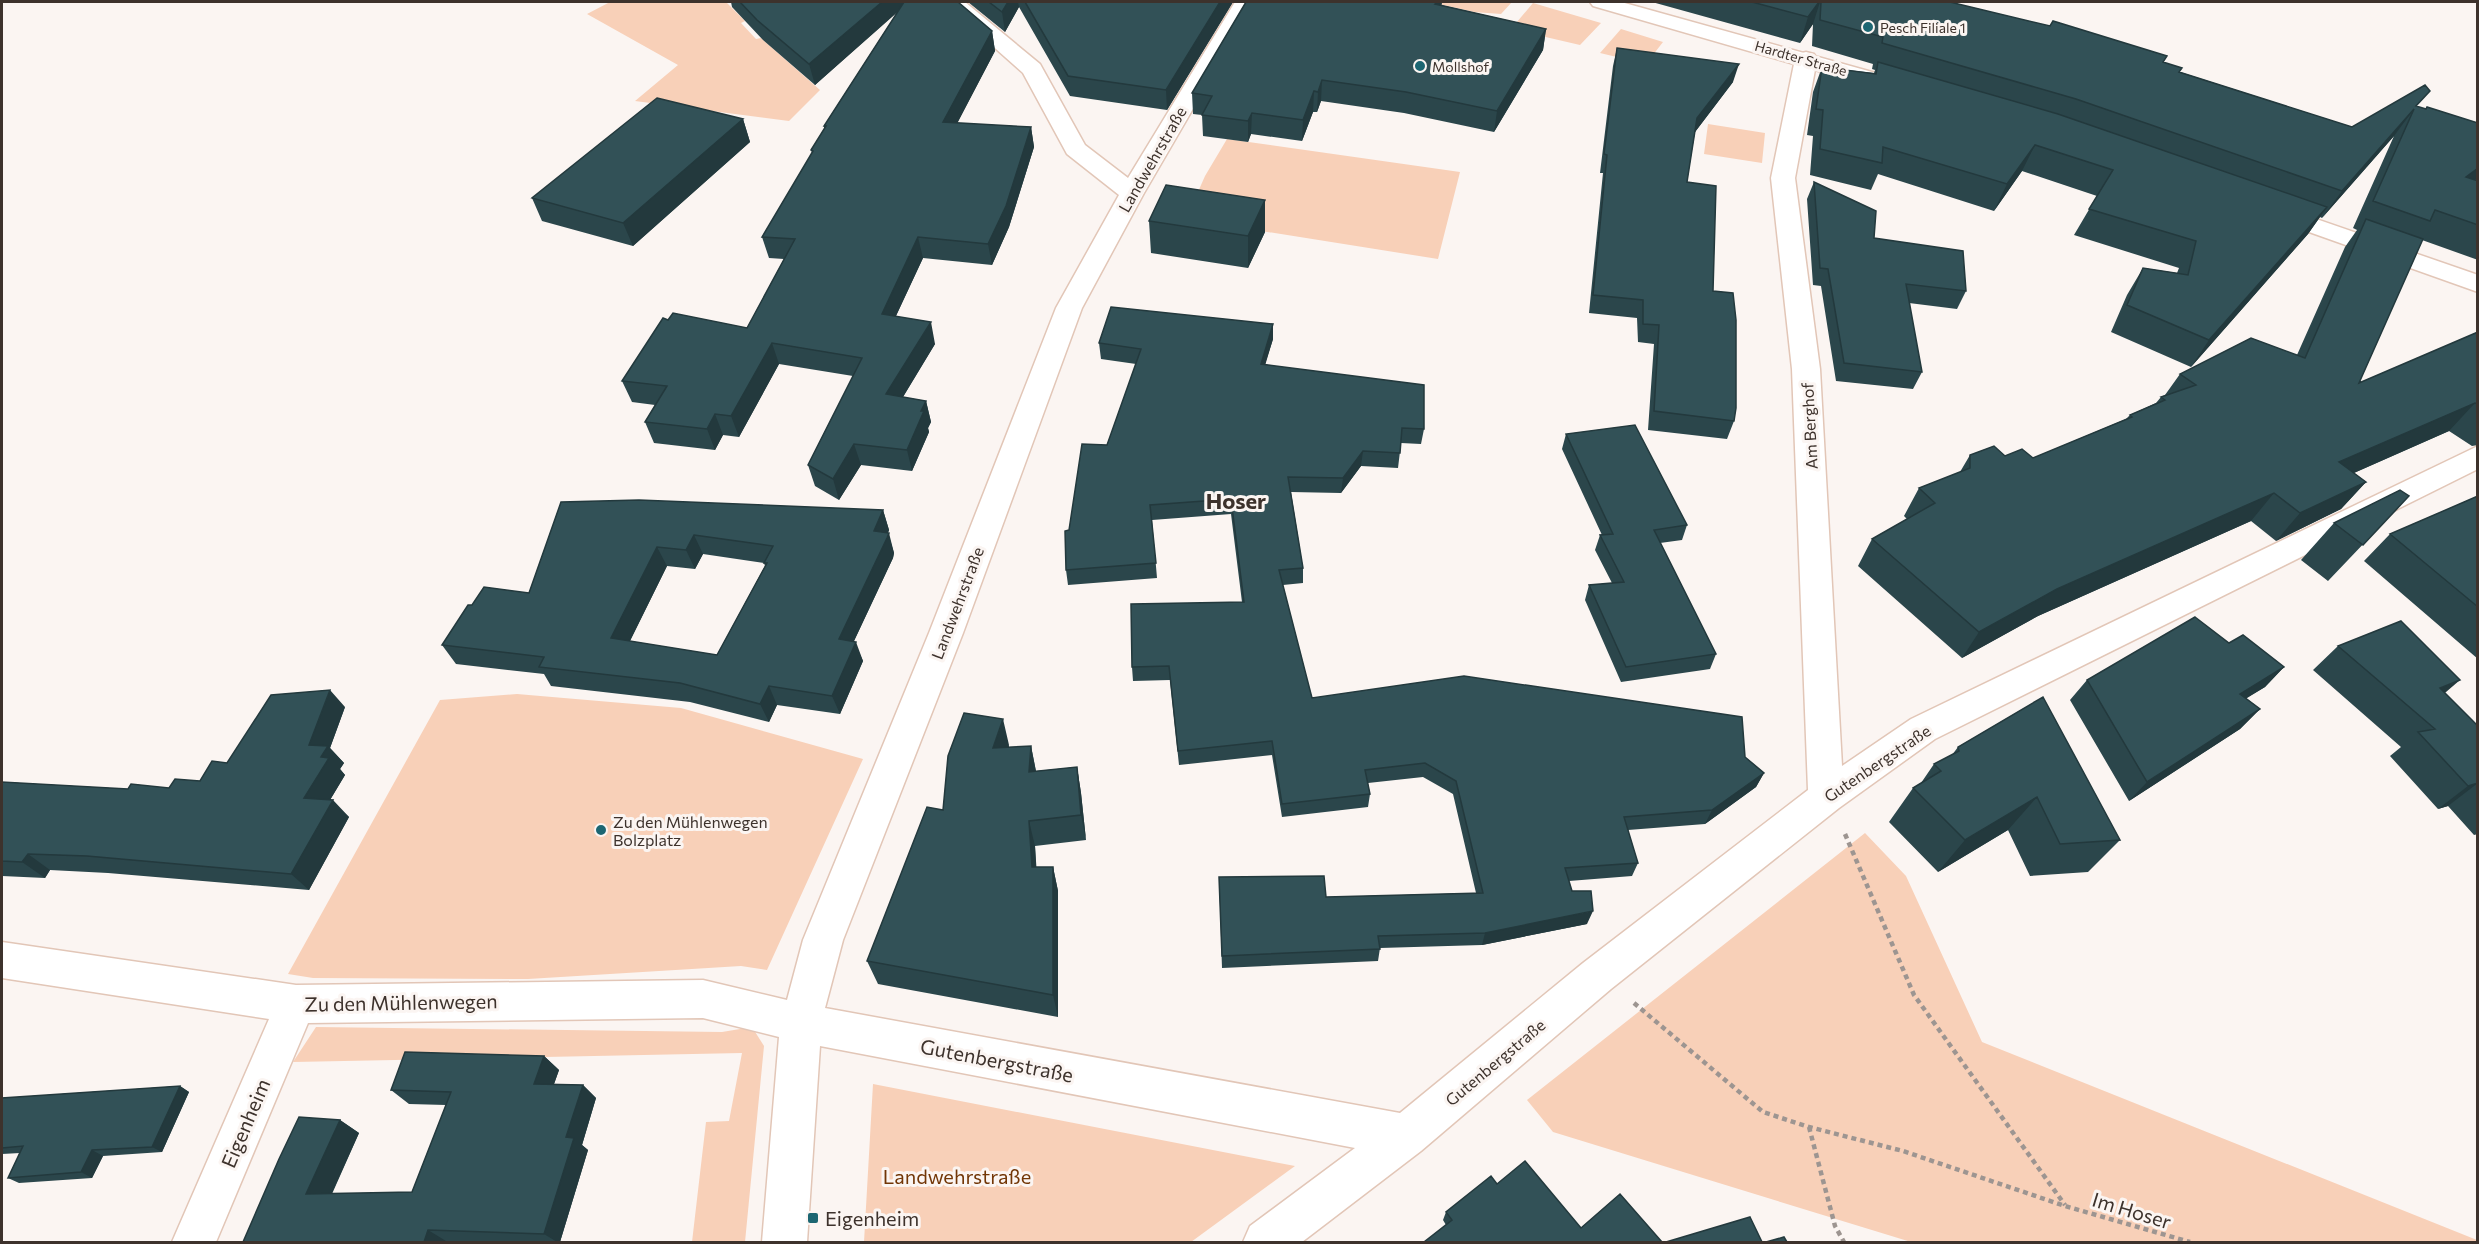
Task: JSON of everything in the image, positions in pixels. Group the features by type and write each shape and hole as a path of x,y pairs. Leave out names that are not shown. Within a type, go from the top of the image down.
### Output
{"street":[{"path":"953,2 1032,69 1075,149 1132,193"},
{"name":"Landwehrstraße","path":"784,1242 801,1023 823,940 946,633 1069,308 1132,193 1245,2"},
{"name":"Hardter Straße","path":"1600,2 1907,89"},
{"name":"Am Berghof","path":"1806,59 1783,178 1806,369 1826,796"},
{"path":"2254,204 2478,284"},
{"name":"Gutenbergstraße","path":"1266,1242 1406,1136 1597,976 1826,796 1923,729 2478,456"},
{"name":"Zu den Mühlenwegen","path":"2,960 297,1004 703,999 801,1023"},
{"name":"Eigenheim","path":"194,1242 297,1004"},
{"name":"Gutenbergstraße","path":"801,1023 1406,1136"}],"path":[{"path":"1826,796 1856,857 1914,995 2065,1206"},
{"name":"Im Hoser","path":"1597,976 1647,1013 1763,1112 1809,1127 1903,1151 2065,1206 2190,1242"},
{"path":"1809,1127 1835,1226 1844,1242"}],"green space":[{"path":"610,2 726,2 745,21 741,23 756,39 761,38 820,90 789,121 635,101 678,65 587,14"},
{"path":"1430,2 1512,2 1501,14 1474,12"},
{"path":"1533,3 1601,23 1580,45 1511,29"},
{"path":"1621,29 1663,42 1646,64 1600,53"},
{"path":"1708,124 1765,133 1762,163 1704,154"},
{"path":"1227,139 1460,172 1438,259 1186,219 1205,176"},
{"path":"517,694 681,708 863,759 767,970 741,966 528,979 313,978 288,974 440,700"},
{"path":"1865,833 1906,876 1982,1042 2477,1240 2477,1242 1911,1242 1553,1132 1527,1100"},
{"path":"316,1027 722,1032 752,1027 764,1046 745,1242 692,1242 706,1122 729,1121 742,1053 293,1062"},
{"name":"Landwehrstraße","path":"873,1084 1295,1166 1191,1242 864,1242"}],"building":[{"path":"740,2 882,2 809,64 757,20"},
{"path":"904,2 958,2 992,31 943,122 1031,127 1006,206 988,244 918,237 882,314 931,322 886,394 926,401 907,450 854,444 833,479 808,465 862,358 772,343 731,416 715,414 707,429 645,422 667,386 622,381 663,318 668,320 673,313 747,328 795,239 762,237 813,151 811,150 826,126 824,126"},
{"path":"989,2 1008,2 1002,12"},
{"path":"1025,2 1220,2 1166,90 1068,76"},
{"path":"1246,2 1437,2 1435,4 1546,29 1497,111 1406,92 1322,80 1318,92 1314,91 1303,120 1252,113 1248,121 1202,115 1212,96 1192,93"},
{"path":"1752,2 1819,2 1808,17"},
{"path":"1821,2 1950,2 2050,26 2053,21 2167,56 2163,62 2182,68 2179,72 2352,127 2425,85 2430,91 2416,106 2426,109 2427,107 2478,123 2478,168 2466,177 2478,181 2478,225 2435,210 2430,221 2373,201 2414,109 2342,191 2076,99 1882,43 1883,37 1820,20"},
{"path":"1617,48 1739,64 1697,118 1687,182 1716,186 1713,291 1733,293 1736,320 1734,421 1654,411 1659,325 1643,324 1643,300 1593,295 1607,155 1604,154"},
{"path":"1878,62 2058,114 2327,207 2209,340 2127,305 2143,268 2188,275 2196,241 2089,209 2113,170 2035,145 2007,184 1883,147 1882,163 1820,149 1823,110 1816,109 1822,67 1876,74"},
{"path":"657,98 743,119 623,223 532,198"},
{"path":"1814,182 1876,211 1874,238 1963,251 1966,291 1906,284 1922,372 1844,363 1828,269 1820,268"},
{"path":"1166,185 1265,200 1248,236 1149,221"},
{"path":"2366,219 2423,239 2359,383 2478,332 2478,404 2475,403 2339,462 2366,482 2300,513 2274,493 2057,589 1979,632 1872,539 1935,503 1919,488 1970,468 1970,455 1994,446 2005,456 2022,449 2033,458 2132,417 2130,415 2165,400 2161,397 2196,385 2180,374 2251,338 2305,358"},
{"path":"1111,307 1273,324 1261,364 1424,385 1424,429 1402,428 1400,453 1363,451 1343,478 1288,477 1303,568 1279,570 1312,698 1464,676 1742,717 1745,757 1764,773 1712,810 1624,817 1638,863 1565,868 1572,891 1591,891 1593,911 1485,933 1378,936 1380,949 1222,956 1219,877 1324,876 1326,897 1483,893 1456,781 1425,763 1365,770 1370,794 1282,804 1272,741 1178,751 1169,666 1132,667 1131,604 1244,602 1231,499 1150,505 1156,563 1066,570 1065,531 1069,530 1082,444 1107,445 1141,349 1099,343"},
{"path":"1635,425 1687,525 1654,530 1716,654 1626,667 1589,585 1624,582 1600,535 1613,534 1566,434"},
{"path":"2400,490 2409,496 2363,545 2334,523"},
{"path":"2478,496 2478,607 2390,534"},
{"path":"639,500 883,510 874,531 889,533 839,639 856,642 832,696 769,686 760,704 680,683 539,667 544,657 442,645 468,605 472,605 484,587 529,593 561,502","holes":["694,535 773,546 764,563 767,563 717,655 611,638 657,547 686,550"]},
{"path":"2195,617 2229,643 2243,635 2284,667 2240,694 2260,709 2147,782 2087,680"},
{"path":"2401,621 2460,680 2440,688 2478,726 2478,783 2468,786 2418,732 2435,729 2338,646"},
{"path":"330,690 309,745 328,746 321,757 329,758 304,798 333,800 291,874 87,856 28,854 22,862 2,861 2,782 128,789 131,784 169,788 175,779 200,781 212,761 227,763 271,695"},
{"path":"2043,697 2120,840 2060,844 2037,797 1965,840 1913,788 1941,771 1934,764 1959,751 1958,747"},
{"path":"964,713 1003,719 993,748 1031,746 1029,772 1077,767 1081,815 1029,821 1032,867 1053,867 1053,995 867,961 927,807 943,810 948,756"},
{"path":"405,1052 544,1056 534,1084 583,1085 566,1137 574,1138 544,1234 428,1230 424,1242 243,1242 299,1117 340,1120 306,1194 412,1192 451,1092 391,1090"},
{"path":"180,1086 152,1147 92,1150 81,1172 8,1178 23,1146 2,1148 2,1098"},
{"path":"1525,1161 1581,1228 1620,1194 1662,1242 1424,1242 1452,1220 1446,1212 1491,1176 1497,1184"},
{"path":"1750,1217 1762,1242 1666,1242"},
{"path":"1784,1237 1787,1242 1766,1242"}],"place":[{"name":"Pesch Filiale 1","path":"1868,27"},
{"name":"Mollshof","path":"1420,66"},
{"name":"Zu den Mühlenwegen Bolzplatz","path":"601,830"},
{"name":"Eigenheim","path":"813,1218"}],"district":[{"name":"Hoser","path":"1236,500"}]}
